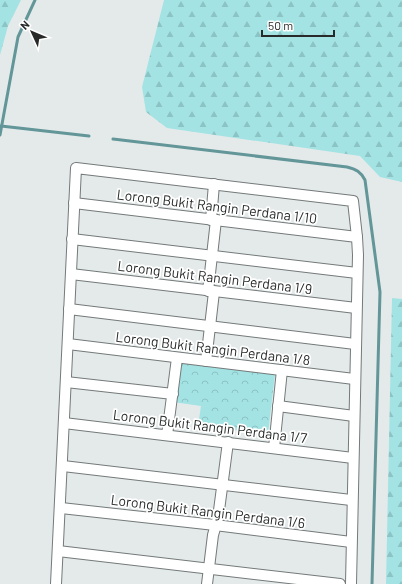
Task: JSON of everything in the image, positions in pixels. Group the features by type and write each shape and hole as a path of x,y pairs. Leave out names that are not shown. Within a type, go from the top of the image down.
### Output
{"street":[{"path":"56,584 63,466 76,168 353,201 357,237 357,273 351,584"},
{"path":"206,361 210,327 214,184"},
{"name":"Lorong Bukit Rangin Perdana 1/10","path":"74,203 357,237"},
{"path":"72,239 357,273"},
{"name":"Lorong Bukit Rangin Perdana 1/9","path":"71,274 356,308"},
{"path":"69,310 355,344"},
{"name":"Lorong Bukit Rangin Perdana 1/8","path":"68,344 354,379"},
{"path":"167,435 177,358"},
{"path":"274,448 282,370"},
{"path":"66,382 173,394"},
{"path":"278,406 354,416"},
{"name":"Lorong Bukit Rangin Perdana 1/7","path":"64,422 353,458"},
{"path":"207,584 215,525 218,518 228,442"},
{"path":"63,466 352,500"},
{"name":"Lorong Bukit Rangin Perdana 1/6","path":"60,508 351,542"},
{"path":"58,551 340,584"}],"green space":[{"path":"0,0 21,0 8,26 0,55"},
{"path":"164,0 402,0 402,182 380,177 360,156 167,128 146,112 142,87"},
{"path":"392,298 402,299 402,584 386,584"},
{"path":"178,363 275,374 268,434 198,426 201,406 173,402"}],"waterway":[{"path":"0,135 18,37 35,0"},
{"path":"1,126 89,136"},
{"path":"113,139 347,167 358,171 365,180 380,292 372,584"}]}
